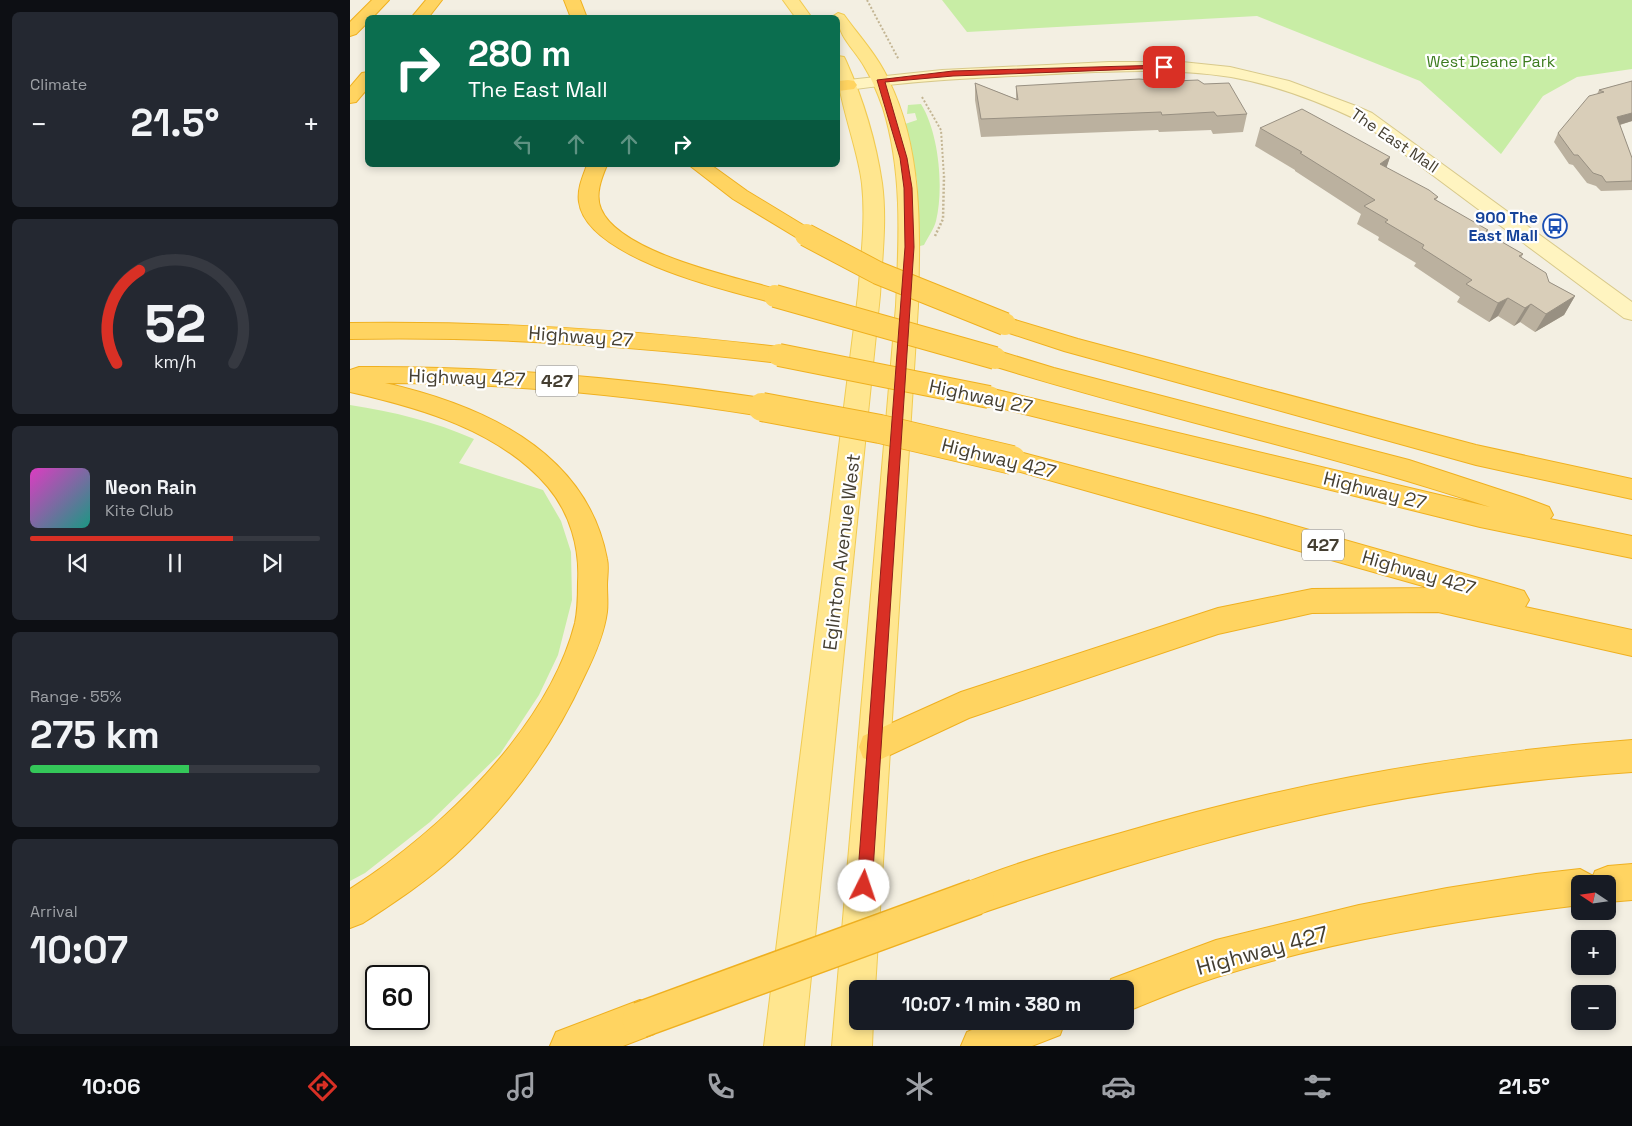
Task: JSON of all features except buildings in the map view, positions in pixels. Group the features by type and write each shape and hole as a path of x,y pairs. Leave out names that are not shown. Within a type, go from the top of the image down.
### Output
{"highway":[{"path":"366,15 381,0"},
{"path":"422,15 434,0"},
{"path":"572,0 578,15"},
{"path":"350,32 365,17"},
{"path":"350,98 365,81"},
{"path":"596,167 590,180 589,204 601,224 625,244 665,261 775,296 1050,375 1409,470 1515,505 1600,541 1632,547"},
{"path":"702,167 740,195 837,254 937,300 1005,324 1072,345 1467,453 1632,489"},
{"name":"Highway 27","path":"350,331 545,332 654,341 779,355 988,397 1480,516 1600,541"},
{"name":"Highway 427","path":"350,375 518,378 665,392 762,406 880,429 1012,460 1260,527 1632,634"},
{"path":"350,384 406,397 451,411 481,423 518,444 556,477 571,496 582,515 590,538 594,561 592,612 574,666 539,730 514,767 489,797 419,863 350,910"},
{"path":"874,747 961,706 1218,621 1312,601 1438,600 1632,643"},
{"path":"570,1046 976,897 1053,871 1192,829 1332,796 1467,774 1632,756"},
{"path":"1616,883 1632,882"},
{"name":"Highway 427","path":"1134,990 1227,956 1406,913 1571,888"},
{"path":"986,1044 1023,1030"}],"main road":[{"path":"790,0 802,15"},
{"path":"840,22 881,80 904,158 908,188 910,247 852,1046"},
{"name":"The East Mall","path":"841,77 881,80 953,74 1164,67 1230,72 1289,86 1337,103 1366,117 1632,313"},
{"name":"Eglinton Avenue West","path":"784,1046 853,440 873,246 872,184 863,138 841,77"}],"path":[{"path":"867,0 898,60"},
{"path":"926,102 940,130 944,170 943,219 935,237"}],"green space":[{"name":"West Deane Park","path":"942,0 1632,0 1632,69 1577,77 1543,96 1501,154 1420,81 1257,16 967,32"},
{"path":"921,104 927,116 936,145 940,193 935,224 924,245 920,246 917,180 905,124 917,120 915,113 907,114 908,105"},
{"path":"350,405 413,418 444,427 474,439 459,463 543,490 561,521 571,552 572,600 558,655 539,695 500,754 430,822 365,873 350,881"}],"place":[{"name":"900 The East Mall","path":"1555,226"}],"route":[{"path":"864,886 910,247 908,188 904,158 888,98 881,80 953,74 1164,67"}]}
